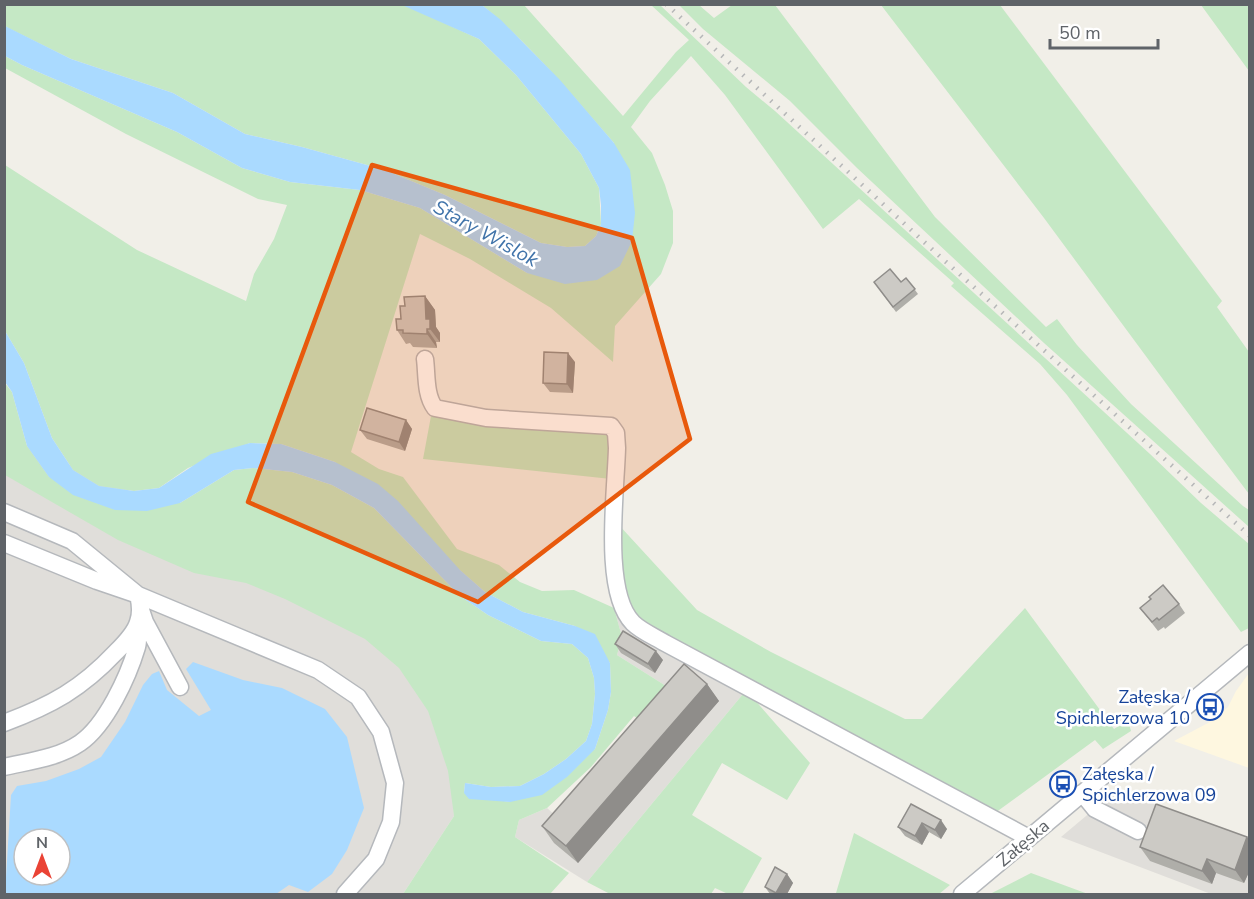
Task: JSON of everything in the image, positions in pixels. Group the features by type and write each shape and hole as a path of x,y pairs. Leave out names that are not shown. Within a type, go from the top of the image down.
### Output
{"street":[{"path":"425,359 428,385 435,408 486,418 611,426 616,433 617,448 613,552 615,573 622,608 634,624 665,643 1029,838"},
{"path":"4,512 72,540 139,608 180,687"},
{"path":"4,543 98,581 139,608 318,670 358,698 381,732 395,783 391,822 376,859 345,894"},
{"path":"4,723 34,712 74,691 96,673 124,644 139,608"},
{"path":"4,767 61,753 81,742 101,721 123,684 137,645 139,608"},
{"name":"Załęska","path":"962,894 1250,653"},
{"path":"1083,793 1095,809 1138,831"}],"highlighted area":[{"path":"372,165 632,238 690,439 478,602 248,502"}],"shaded area":[{"path":"4,408 27,446 445,630 454,816 403,894 5,894"},
{"path":"614,608 631,628 743,694 587,882 515,837 519,820 547,808 557,817 666,686 617,655 622,637"},
{"path":"1249,673 1249,768 1174,741 1208,723 1228,707"},
{"path":"1117,790 1249,838 1249,894 1211,894 1061,837"}],"green space":[{"path":"4,5 405,5 479,39 516,75 581,154 599,188 601,224 596,236 585,246 567,247 541,243 445,195 385,170 245,134 173,93 71,59 5,26"},
{"path":"482,5 524,5 623,116 676,52 689,40 651,5 660,5 746,87 775,111 1201,503 1249,544 1249,628 1241,632 1067,395 1040,364 951,286 954,283 859,199 823,229 725,95 691,56 650,101 631,127 652,153 665,185 673,211 673,243 661,274 615,326 613,362 551,308 470,259 420,234 351,452 379,469 403,477 457,549 499,565 520,582 542,591 574,590 614,608 622,637 617,655 666,686 642,722 634,716 591,767 547,808 519,820 515,837 569,873 550,894 403,894 454,816 448,771 428,711 399,668 365,639 285,599 246,583 194,573 118,540 5,475 4,382 12,392 27,446 49,477 180,503 234,470 253,468 292,472 332,485 374,508 460,596 488,615 541,641 572,644 588,658 594,678 595,694 592,724 586,741 544,774 520,786 491,787 465,783 464,793 509,802 595,749 608,710 611,692 610,663 575,626 523,612 485,592 335,462 281,444 250,443 188,468 159,488 134,491 99,486 73,470 52,438 24,363 5,331 5,165 137,250 246,301 254,274 274,239 287,205 258,199 126,134 5,68 5,56 177,132 242,168 290,182 360,190 420,208 527,273 597,280 614,143 534,54"},
{"path":"679,5 699,5 714,18 732,5 775,5 935,217 1046,327 1057,319 1077,345 1131,404 1249,510 1249,527 1044,343 857,168 790,101 703,29"},
{"path":"881,5 1000,5 1222,301 1217,307 1249,352 1249,494 1044,218"},
{"path":"1201,5 1249,5 1249,71"},
{"path":"431,416 468,422 600,430 611,438 611,479 423,459"},
{"path":"618,524 697,610 771,652 905,719 922,719 1025,608 1114,729 1128,720 1131,731 1103,749 1095,740 995,813 643,624 625,600"},
{"path":"743,694 754,699 810,763 787,800 722,763 692,815 762,858 742,894 728,894 715,888 711,894 610,894 587,882"},
{"path":"854,833 950,885 939,894 836,893"},
{"path":"1031,873 1088,894 990,894"}],"water":[{"name":"Stary Wislok","path":"402,5 482,5 501,20 560,80 614,143 630,170 635,213 632,241 620,266 597,280 565,284 527,273 420,208 360,190 290,182 242,168 177,132 5,56 5,26 71,59 173,93 245,134 385,170 445,195 541,243 567,247 585,246 596,236 601,224 601,205 599,188 581,154 516,75 479,39"},
{"path":"5,331 24,363 52,438 73,470 99,486 134,491 159,488 211,454 250,443 281,444 335,462 378,484 398,501 460,570 485,592 523,612 575,626 595,634 610,663 611,692 608,710 595,749 567,777 542,795 510,802 469,799 464,793 465,783 491,787 520,786 566,759 586,741 592,724 595,694 594,678 588,658 572,644 541,641 488,615 460,596 374,508 332,485 292,472 253,468 234,470 180,503 147,511 115,510 73,495 49,477 27,446 12,392 5,382"},
{"path":"193,662 243,680 282,688 325,709 347,737 364,808 347,850 332,874 308,892 289,885 276,894 5,894 11,795 17,786 46,781 79,769 101,757 125,722 143,685 152,674 159,671 167,690 199,716 211,710 186,669"}],"building":[{"path":"890,269 901,282 906,278 915,289 893,307 874,282"},
{"path":"425,296 426,319 430,319 430,329 427,329 427,334 403,333 403,330 397,330 396,319 401,319 400,306 405,306 404,297"},
{"path":"544,352 568,353 567,384 543,383"},
{"path":"367,408 406,420 399,442 360,430"},
{"path":"1163,585 1179,604 1159,620 1157,618 1152,622 1140,608"},
{"path":"623,631 656,651 648,664 615,644"},
{"path":"684,664 707,684 566,846 542,826"},
{"path":"911,804 941,820 935,830 922,823 915,836 898,827"},
{"path":"1156,804 1247,837 1235,870 1207,859 1202,871 1140,847"},
{"path":"775,867 787,874 776,893 765,887"}],"railway":[{"path":"666,4 935,252 1250,536"}],"place":[{"name":"Załęska / Spichlerzowa 10","path":"1210,707"},
{"name":"Załęska / Spichlerzowa 09","path":"1063,784"}]}
